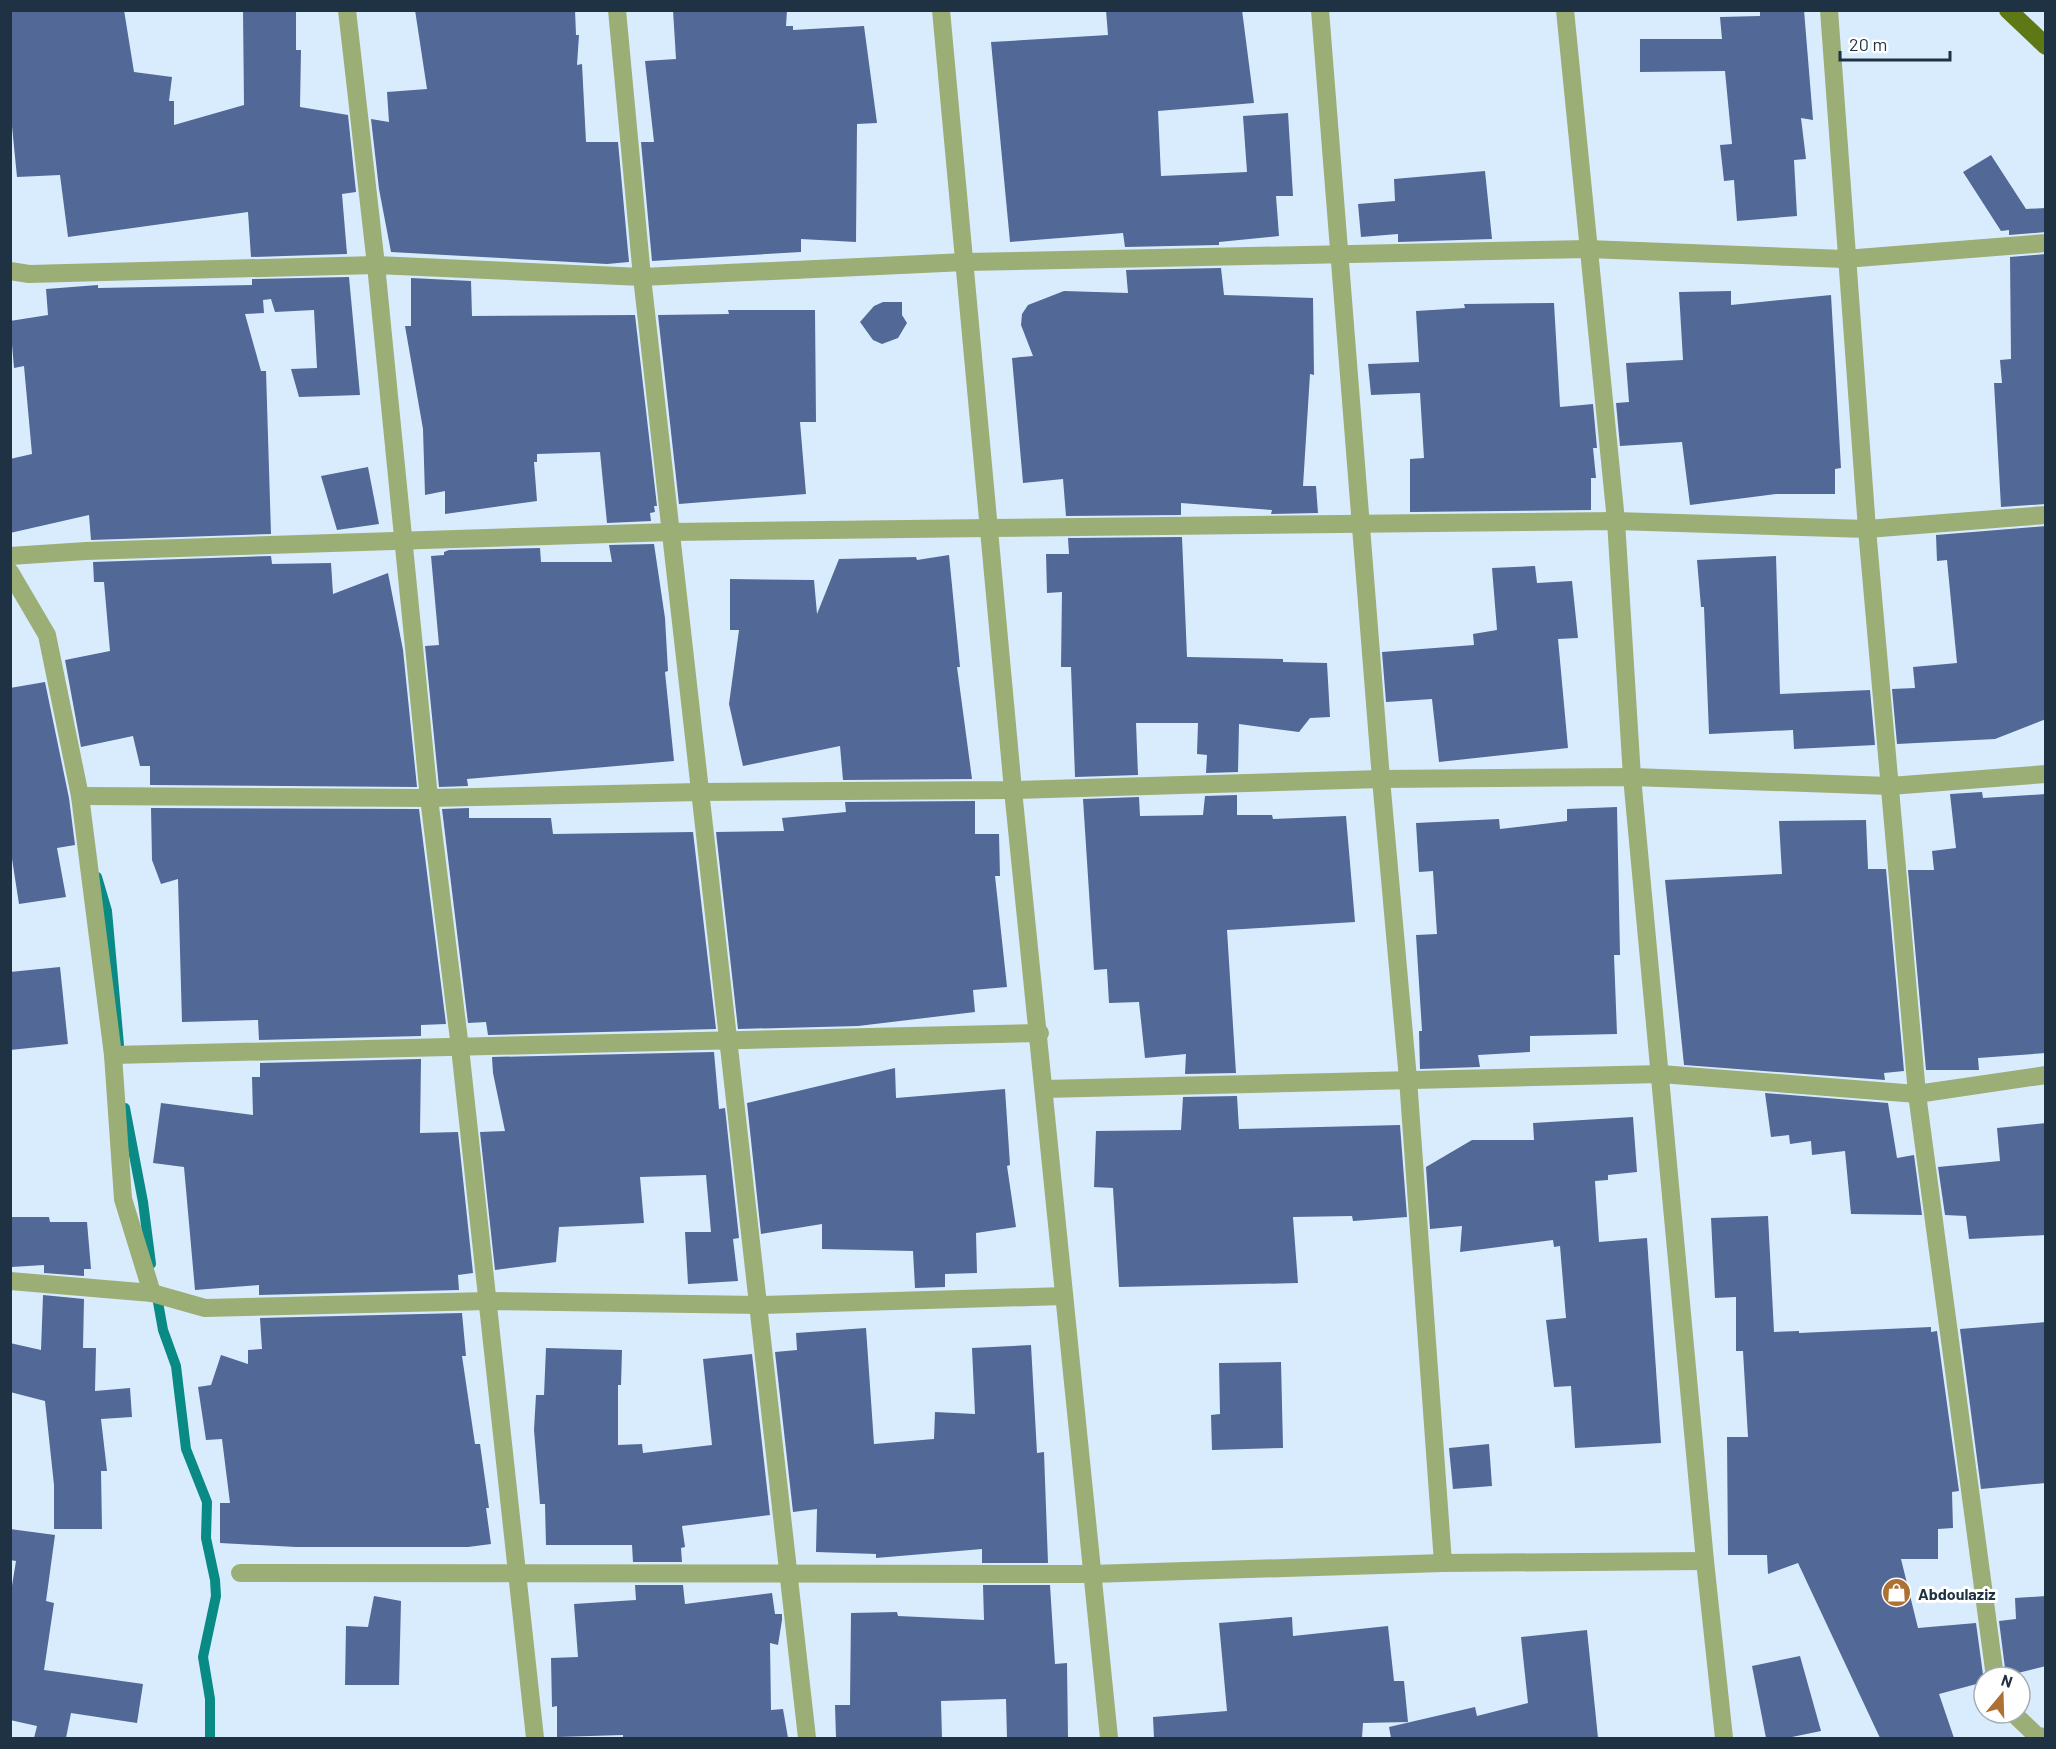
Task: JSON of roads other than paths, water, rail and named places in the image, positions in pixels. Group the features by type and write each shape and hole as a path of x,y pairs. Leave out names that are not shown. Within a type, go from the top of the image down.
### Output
{"main road":[{"path":"2008,10 2046,46"}],"street":[{"path":"347,10 376,265 402,541 415,635 429,798 460,1048 535,1738"},
{"path":"617,10 642,277 807,1738"},
{"path":"941,10 1013,790 1040,1034 1109,1738"},
{"path":"1320,10 1381,779 1408,1079 1443,1563"},
{"path":"1565,10 1616,521 1632,777 1705,1561 1724,1738"},
{"path":"1829,10 1845,259 1917,1094 1993,1665"},
{"path":"10,271 29,274 376,265 642,277 965,262 1588,249 1845,259 2046,243"},
{"path":"10,556 86,551 672,532 1616,521 1867,529 2046,515"},
{"path":"10,572 47,635 80,796 113,1055 123,1199 152,1293"},
{"path":"80,796 429,798 700,792 1013,790 1381,779 1632,777 1890,786 2046,774"},
{"path":"113,1055 1040,1034"},
{"path":"1044,1089 1661,1074 1917,1094 2046,1076"},
{"path":"10,1281 152,1293 205,1308 488,1301 759,1305 1064,1296"},
{"path":"240,1573 1092,1574 1443,1563 1705,1561"},
{"path":"2026,1725 2037,1736 2046,1737"}],"waterway":[{"path":"97,877 107,911 119,1045"},
{"path":"125,1108 143,1202 151,1264"},
{"path":"156,1291 163,1330 176,1366 186,1449 207,1502 206,1538 216,1596 203,1657 210,1699 210,1738"}],"place":[{"name":"Abdoulaziz","path":"1897,1593"}]}
